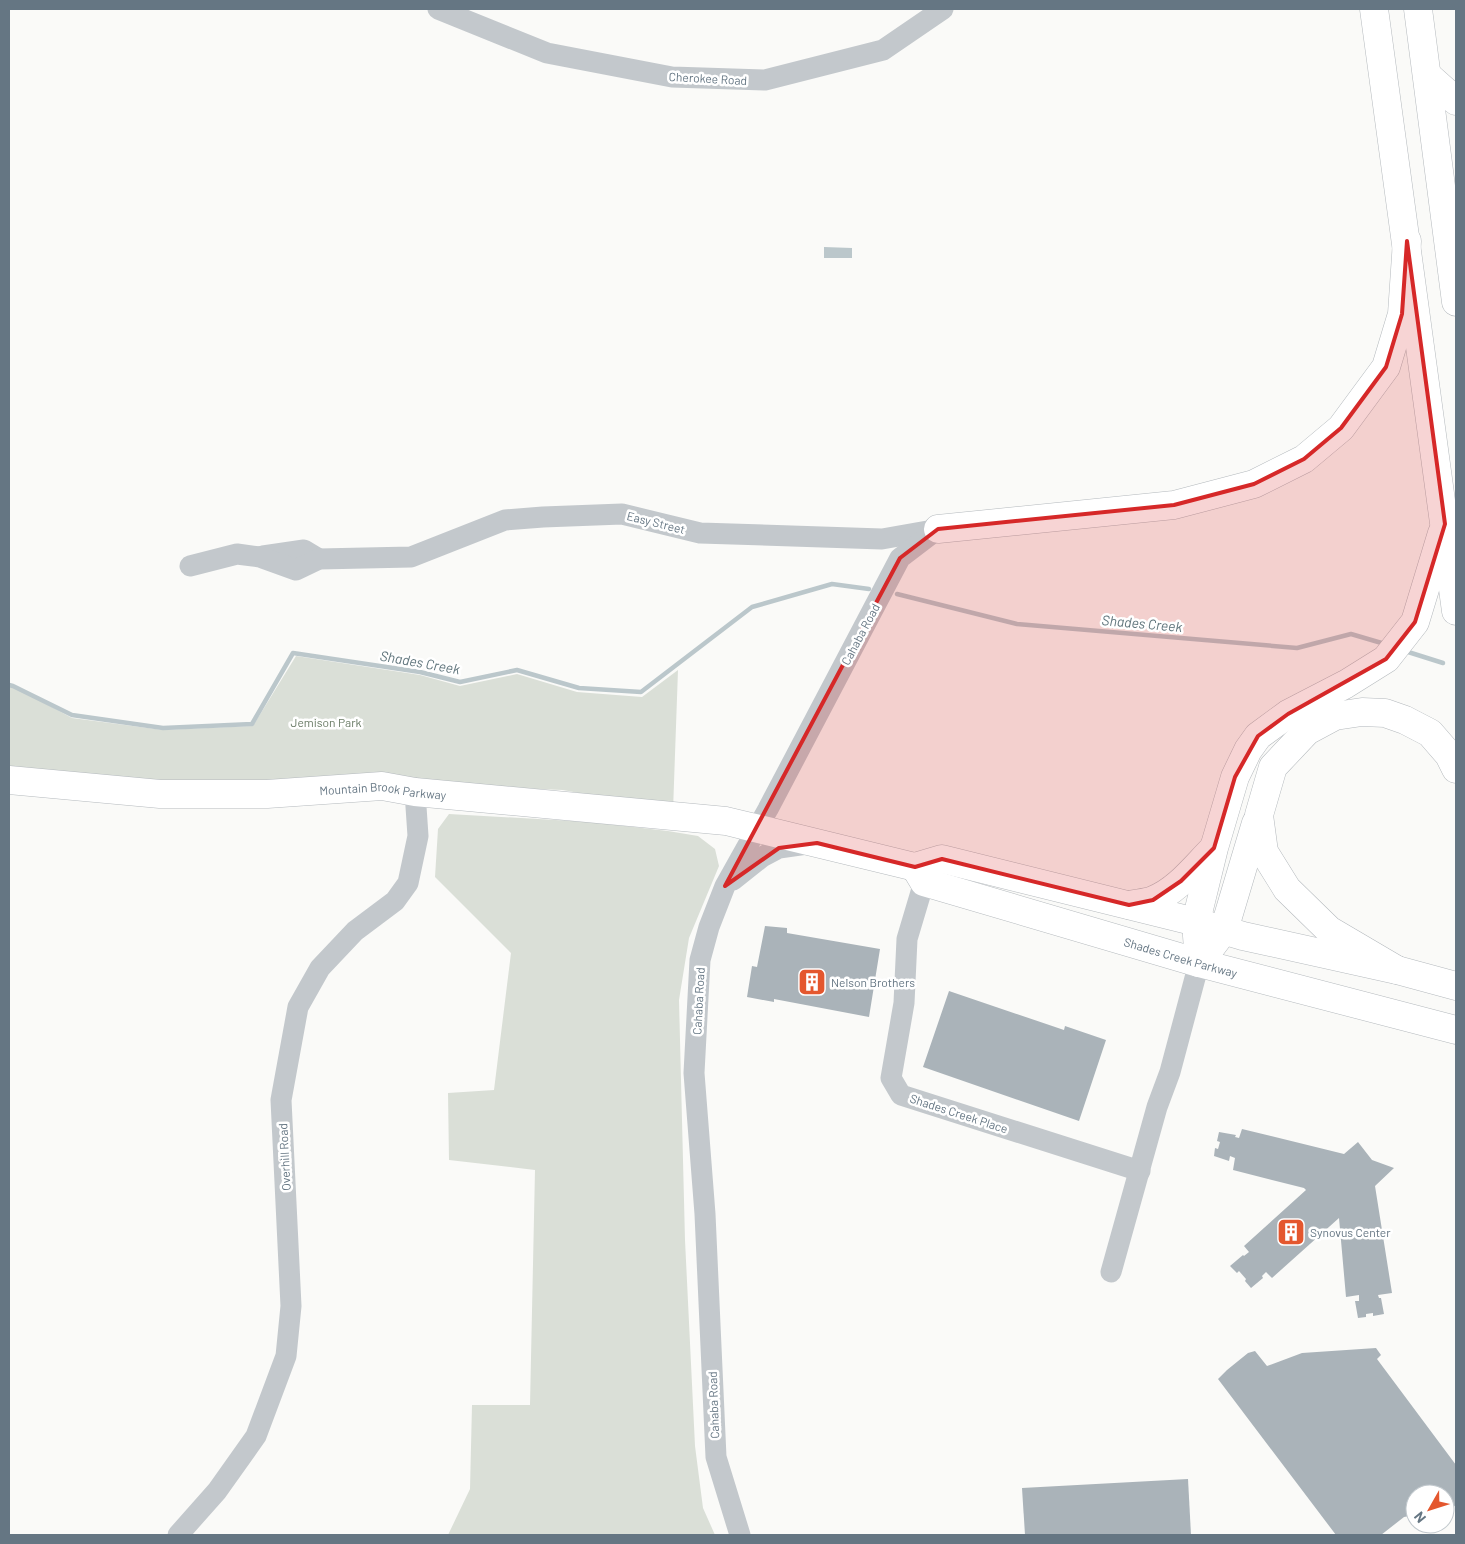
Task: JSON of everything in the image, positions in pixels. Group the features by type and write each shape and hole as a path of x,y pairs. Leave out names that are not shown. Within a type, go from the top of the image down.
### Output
{"main road":[{"path":"1374,9 1456,611"},
{"path":"1418,9 1456,302"},
{"path":"1428,76 1456,101"},
{"path":"1444,202 1456,159"},
{"path":"938,529 1174,505 1254,484 1304,459 1341,428 1386,367 1402,314 1407,241"},
{"path":"1199,964 1196,922 1234,777 1248,750 1258,736 1288,714 1346,684 1386,659 1415,622 1445,524"},
{"path":"1199,964 1224,930 1274,767 1307,731 1335,716 1362,712 1385,713 1405,720 1430,733 1449,755 1456,770"},
{"name":"Mountain Brook Parkway","path":"9,780 160,794 267,794 382,786 415,792 726,821 756,829"},
{"path":"1259,815 1264,852 1287,889 1329,930 1396,970"},
{"name":"Shades Creek Parkway","path":"756,829 817,843 920,874 1199,964 1456,1030"},
{"path":"1129,905 1153,900 1167,892 1181,881 1214,848"},
{"path":"920,874 942,859 1196,922 1243,936 1396,970 1456,986"}],"street":[{"name":"Cherokee Road","path":"438,9 547,53 672,77 765,80 883,50 942,9"},
{"name":"Easy Street","path":"190,566 237,554 260,557 296,570 319,559 411,557 506,520 543,517 622,514 700,533 834,538 882,539 938,529"},
{"name":"Cahaba Road","path":"740,1535 716,1457 706,1214 694,1074 700,960 709,927 725,886 768,809 900,558 938,529"},
{"name":"Overhill Road","path":"178,1535 218,1491 256,1436 286,1356 291,1306 281,1100 298,1007 320,968 355,931 395,901 408,883 418,836 415,792"},
{"path":"725,886 762,857 779,848 817,843"},
{"name":"Shades Creek Place","path":"920,874 907,939 904,1003 891,1078 901,1095 1140,1172"},
{"path":"1111,1272 1157,1107 1170,1072 1199,964"}],"highlighted area":[{"path":"1407,241 1445,524 1415,622 1386,659 1288,714 1258,736 1235,777 1214,848 1181,881 1153,900 1129,905 942,859 915,867 817,843 779,848 725,886 900,558 938,529 1174,505 1254,484 1304,459 1341,428 1386,367 1402,314"}],"green space":[{"name":"Jemison Park","path":"296,656 420,675 460,686 517,674 577,692 642,697 678,670 673,811 563,790 377,782 148,784 9,773 9,685 72,718 163,730 253,726"},
{"path":"449,814 590,822 668,831 698,836 715,849 719,866 689,938 679,1000 685,1240 695,1446 703,1508 715,1535 448,1535 470,1489 472,1405 530,1405 535,1170 449,1160 448,1093 494,1090 511,953 435,877 438,829"}],"shaded area":[{"path":"824,247 852,248 852,258 824,258"}],"building":[{"name":"Nelson Brothers","path":"765,926 787,928 787,933 880,949 869,1017 774,999 774,1002 747,997 752,966 757,967"},
{"path":"949,991 1064,1030 1065,1026 1106,1040 1079,1121 923,1067"},
{"name":"Synovus Center","path":"1242,1129 1344,1154 1358,1142 1372,1160 1394,1168 1375,1186 1392,1293 1378,1295 1381,1298 1384,1314 1373,1316 1373,1313 1366,1314 1366,1317 1358,1318 1355,1301 1359,1301 1359,1295 1346,1297 1339,1218 1272,1278 1266,1272 1262,1276 1263,1278 1251,1288 1239,1271 1237,1273 1230,1266 1249,1252 1244,1246 1306,1190 1233,1170 1235,1158 1230,1156 1229,1161 1214,1156 1215,1148 1218,1149 1220,1142 1217,1141 1219,1132 1236,1135 1235,1137 1239,1138"},
{"path":"1376,1348 1381,1355 1377,1359 1456,1465 1456,1505 1455,1484 1405,1484 1405,1517 1381,1535 1336,1535 1218,1379 1248,1353 1255,1351 1267,1366 1302,1353"},
{"path":"1188,1479 1191,1535 1025,1535 1022,1488"}],"waterway":[{"name":"Shades Creek","path":"9,685 72,715 163,728 252,724 293,653 420,672 460,682 517,670 579,688 641,692 752,607 832,584 869,589"},
{"name":"Shades Creek","path":"897,594 1017,624 1297,648 1351,634 1385,644"},
{"name":"Shades Creek","path":"1405,651 1443,663"}],"place":[{"name":"Nelson Brothers","path":"812,982"},
{"name":"Synovus Center","path":"1291,1232"}]}
